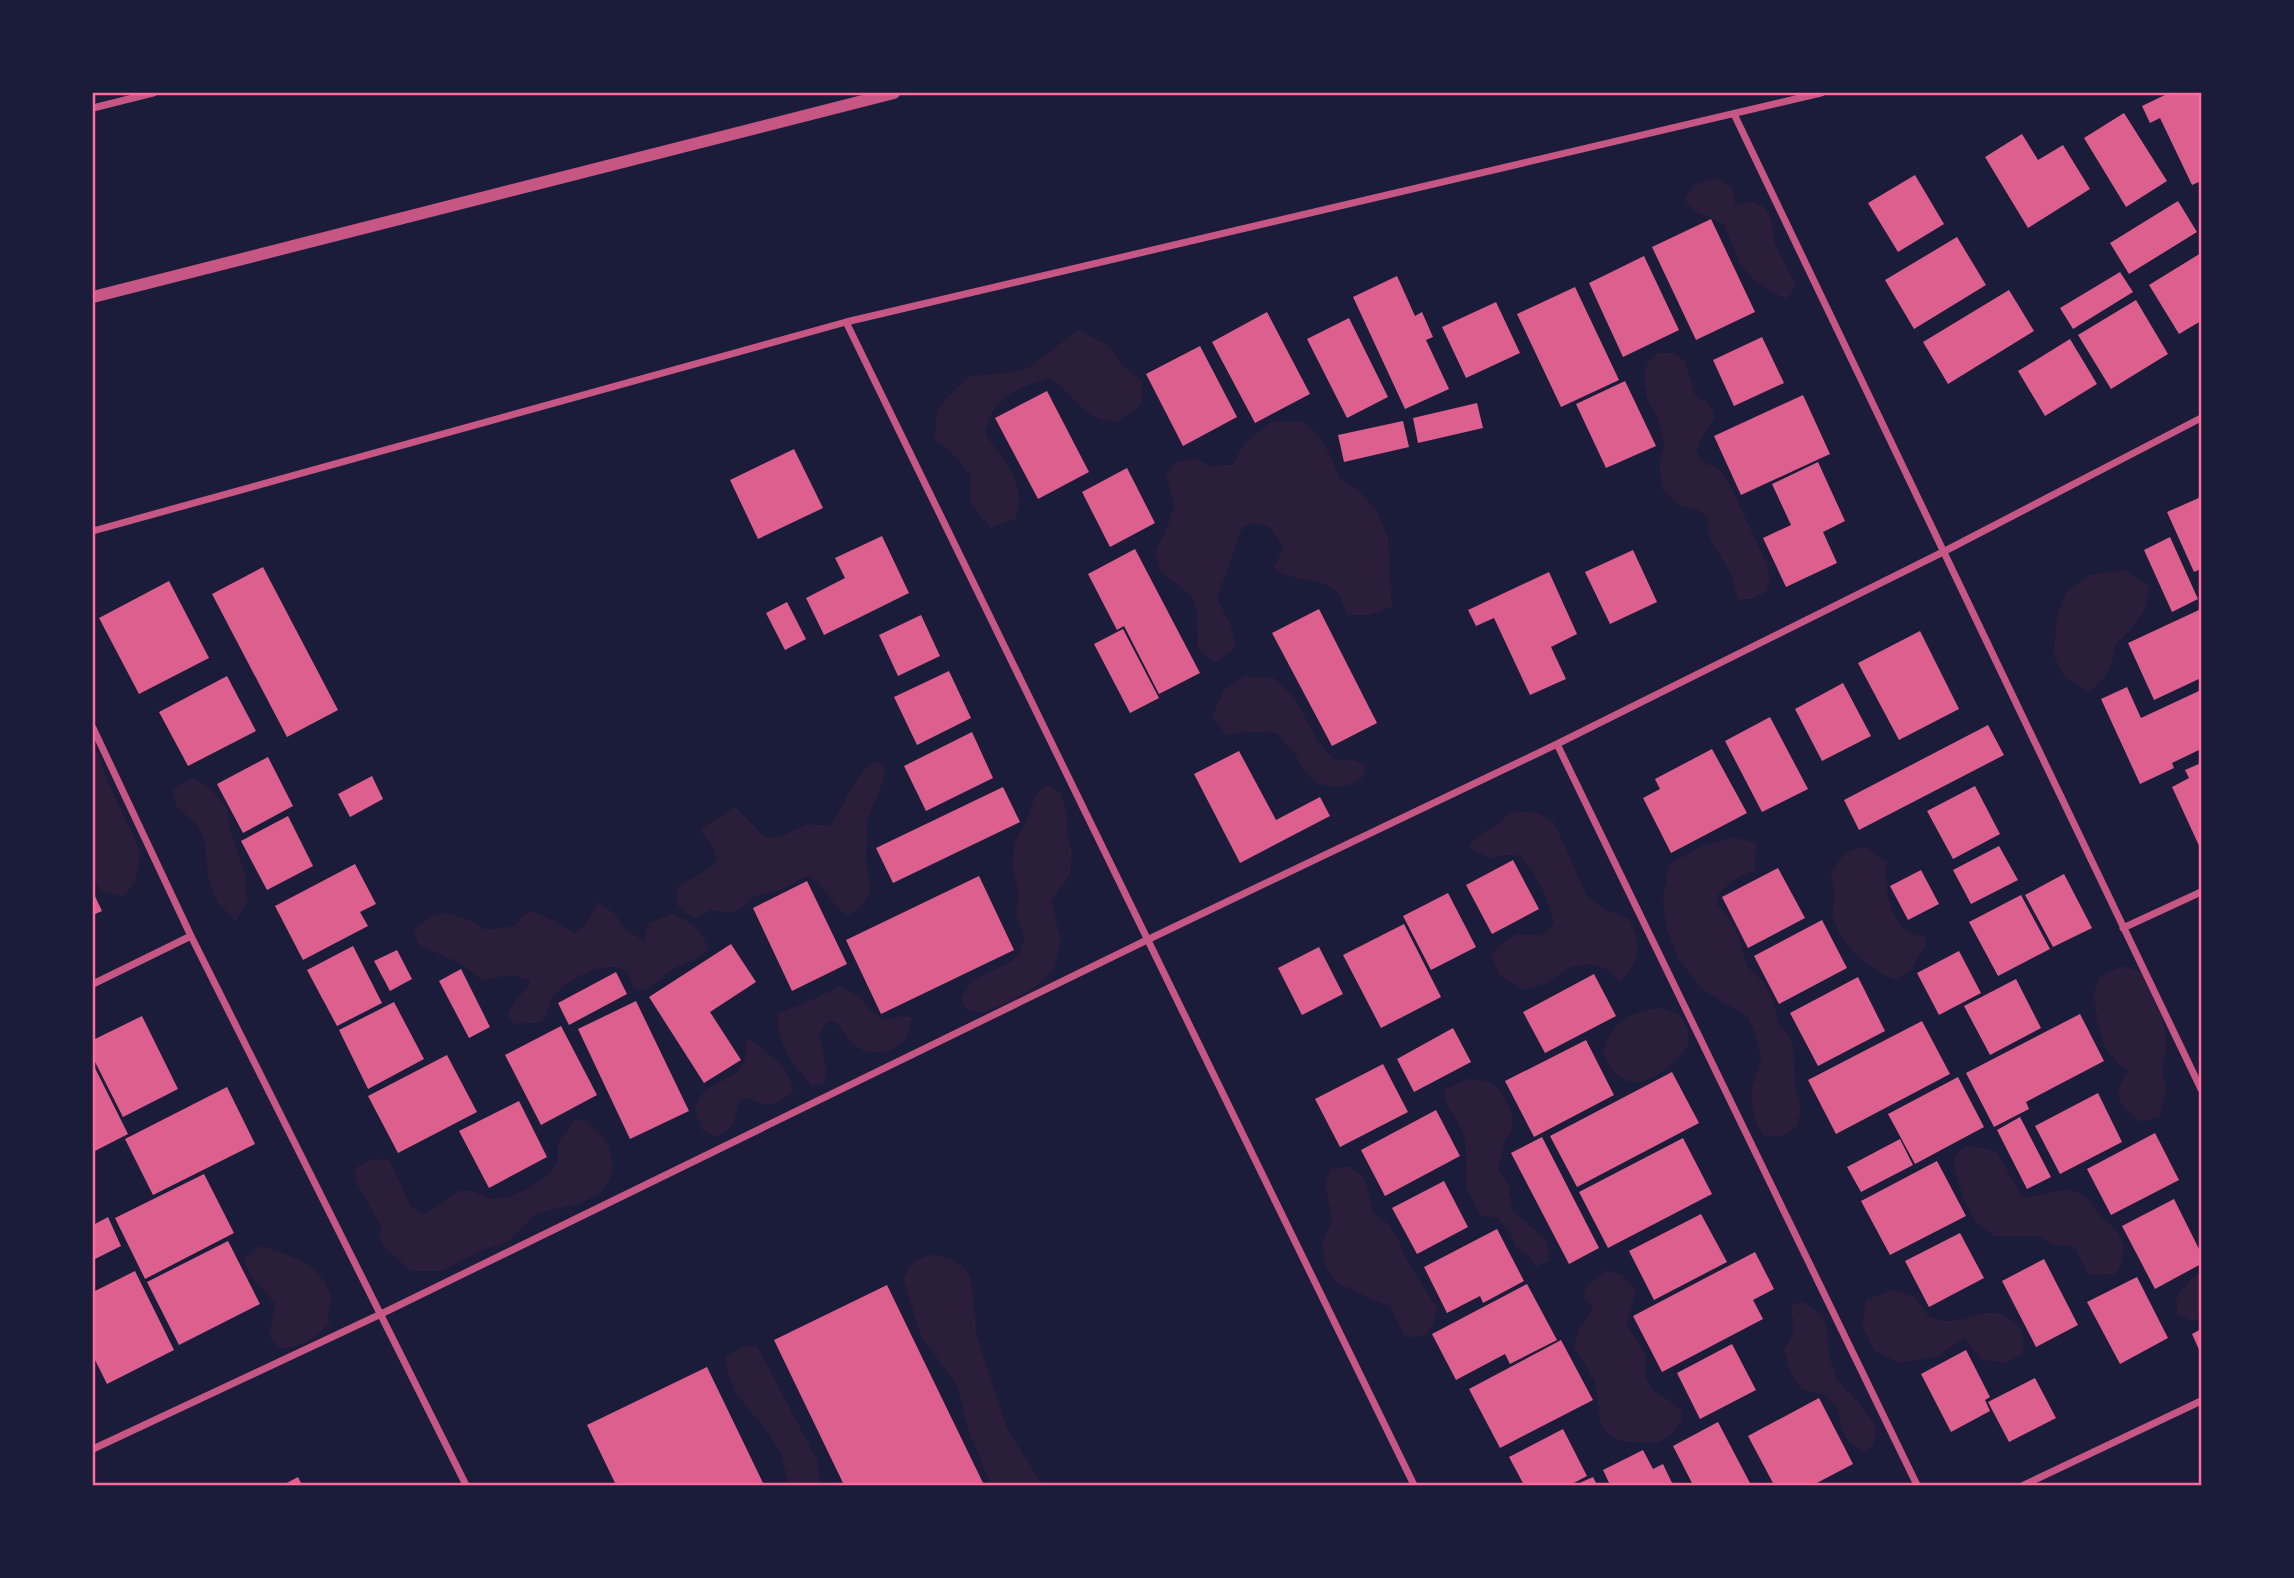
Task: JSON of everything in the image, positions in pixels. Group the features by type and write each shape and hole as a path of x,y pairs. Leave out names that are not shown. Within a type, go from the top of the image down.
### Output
{"street":[{"path":"93,108 153,93"},
{"path":"93,297 894,93"},
{"path":"93,531 846,322 1821,93"},
{"path":"1734,114 2201,1089"},
{"path":"846,322 1413,1485"},
{"path":"93,1449 381,1314 1147,940 1557,744 1943,551 2201,418"},
{"path":"93,728 191,936 466,1485"},
{"path":"1557,744 1917,1485"},
{"path":"2123,928 2201,892"},
{"path":"93,984 191,936"},
{"path":"2024,1485 2201,1401"}],"shaded area":[{"path":"1715,178 1732,188 1734,206 1752,201 1764,207 1771,219 1774,242 1796,286 1787,300 1753,280 1740,263 1724,224 1695,212 1684,199 1696,184"},
{"path":"1078,330 1109,346 1123,366 1142,382 1142,404 1118,422 1105,420 1086,412 1067,392 1048,378 1007,396 993,411 985,434 1012,473 1018,493 1018,505 1016,518 991,528 971,505 971,476 956,457 934,438 938,408 969,376 1028,368"},
{"path":"1658,353 1675,353 1686,362 1694,394 1709,404 1715,417 1696,452 1703,461 1719,469 1730,485 1767,564 1770,578 1766,592 1752,599 1738,600 1730,573 1711,542 1708,517 1697,510 1678,505 1663,490 1660,458 1664,447 1663,439 1657,416 1648,401 1645,385 1645,370 1649,360"},
{"path":"1302,421 1318,435 1339,478 1357,489 1375,508 1388,536 1392,607 1370,615 1347,615 1338,594 1331,588 1315,581 1289,576 1273,568 1284,548 1269,527 1254,523 1242,528 1217,599 1229,621 1236,648 1215,663 1198,649 1197,610 1191,595 1160,571 1155,552 1175,505 1166,475 1175,462 1195,458 1211,466 1232,465 1244,444 1271,422"},
{"path":"2124,570 2149,586 2146,605 2138,620 2114,647 2108,672 2090,692 2065,678 2054,656 2057,616 2067,591 2089,575"},
{"path":"1244,676 1274,678 1295,699 1319,743 1335,761 1352,759 1366,766 1363,777 1349,786 1318,784 1304,771 1295,754 1276,733 1226,735 1212,716 1224,690"},
{"path":"93,749 99,754 106,778 140,850 136,881 124,897 100,890 93,876"},
{"path":"874,761 885,765 880,789 867,824 866,854 870,889 865,902 848,916 836,906 820,884 808,876 783,889 753,897 742,908 729,913 711,910 694,919 676,904 678,886 717,861 715,852 700,829 735,807 765,837 780,837 807,824 830,826 855,783"},
{"path":"189,779 195,779 209,787 227,808 230,830 245,873 247,903 236,921 218,903 208,879 205,840 195,823 177,807 172,790"},
{"path":"1047,784 1062,794 1067,816 1067,834 1072,850 1070,875 1051,900 1061,942 1053,970 1035,987 1005,1004 982,1012 966,1010 961,998 973,980 1013,961 1020,953 1024,938 1017,916 1018,890 1012,867 1015,841 1028,818 1035,795"},
{"path":"1535,811 1554,822 1587,896 1606,910 1629,918 1637,944 1636,960 1619,981 1606,968 1591,964 1568,968 1548,983 1523,990 1499,975 1491,955 1504,941 1517,934 1540,935 1554,925 1552,916 1537,879 1520,856 1505,855 1491,859 1468,848 1475,838 1510,813"},
{"path":"1734,837 1756,843 1755,870 1735,879 1718,894 1717,905 1735,928 1747,966 1763,982 1773,1000 1779,1026 1786,1031 1793,1046 1795,1087 1801,1108 1798,1125 1784,1136 1764,1136 1754,1119 1751,1089 1761,1059 1756,1036 1747,1016 1704,991 1679,960 1667,929 1663,899 1669,864 1702,846"},
{"path":"1865,846 1887,863 1887,890 1896,919 1908,931 1925,937 1926,947 1912,969 1897,980 1877,971 1857,956 1836,926 1833,916 1831,872 1845,853"},
{"path":"598,902 615,914 625,929 644,941 648,923 673,914 695,927 709,949 696,959 676,967 645,991 634,989 627,974 616,967 596,970 558,991 542,1022 515,1024 507,1016 531,981 511,975 482,980 463,965 419,945 413,931 429,917 446,913 467,919 488,930 515,926 523,915 532,911 574,933 585,925"},
{"path":"2122,966 2140,971 2165,1031 2166,1050 2162,1070 2166,1090 2160,1116 2140,1122 2122,1105 2119,1087 2129,1071 2119,1065 2105,1048 2097,1019 2094,993 2100,977"},
{"path":"839,986 859,996 872,1012 884,1020 898,1016 912,1017 908,1034 904,1041 891,1050 868,1052 854,1045 836,1022 828,1021 819,1035 826,1067 825,1083 812,1086 783,1044 778,1014"},
{"path":"1661,1008 1679,1014 1688,1029 1689,1045 1651,1079 1632,1082 1619,1077 1603,1052 1607,1041 1624,1020 1640,1012"},
{"path":"750,1039 783,1067 793,1091 776,1103 761,1103 747,1098 738,1103 733,1124 716,1137 702,1130 695,1109 697,1103 702,1094 739,1070 746,1054 746,1042"},
{"path":"1466,1079 1489,1081 1502,1093 1513,1116 1512,1129 1503,1146 1498,1170 1509,1185 1512,1210 1546,1240 1550,1260 1536,1267 1531,1259 1516,1247 1510,1233 1498,1218 1480,1215 1467,1189 1465,1135 1446,1103 1444,1090"},
{"path":"574,1120 585,1120 607,1141 613,1161 612,1175 601,1192 579,1204 537,1213 507,1242 478,1252 443,1271 411,1271 386,1249 379,1239 381,1226 356,1182 355,1168 371,1159 389,1160 411,1206 422,1215 459,1190 472,1191 491,1199 509,1197 549,1174 558,1161 558,1143"},
{"path":"1966,1145 1996,1151 2022,1196 2064,1190 2075,1191 2090,1202 2120,1236 2124,1249 2122,1262 2115,1274 2089,1276 2075,1247 2051,1244 2040,1236 1994,1236 1974,1221 1955,1171 1954,1158"},
{"path":"1350,1166 1364,1178 1373,1212 1388,1224 1398,1239 1407,1261 1437,1308 1434,1322 1425,1335 1406,1338 1390,1307 1338,1284 1324,1266 1323,1240 1332,1223 1325,1183 1330,1169"},
{"path":"260,1245 311,1267 332,1296 328,1313 330,1322 319,1333 300,1344 279,1348 269,1335 276,1304 252,1278 244,1260"},
{"path":"934,1254 954,1260 966,1270 971,1279 977,1336 1003,1417 1010,1434 1043,1485 991,1485 968,1429 957,1385 922,1338 903,1279 915,1262"},
{"path":"1606,1270 1621,1274 1636,1290 1626,1324 1646,1358 1645,1376 1651,1388 1681,1409 1683,1420 1670,1435 1658,1443 1625,1442 1610,1436 1601,1425 1595,1382 1574,1346 1580,1326 1593,1310 1584,1299 1585,1288"},
{"path":"2201,1272 2201,1318 2191,1321 2177,1314 2176,1298 2190,1280"},
{"path":"1892,1290 1913,1296 1928,1315 1935,1319 1954,1320 1990,1313 2009,1318 2022,1334 2022,1355 2005,1363 1982,1360 1964,1338 1937,1357 1900,1363 1874,1351 1862,1325 1866,1300"},
{"path":"1803,1301 1822,1315 1827,1328 1829,1356 1837,1379 1865,1410 1876,1427 1874,1444 1864,1453 1845,1435 1840,1424 1839,1410 1825,1395 1802,1390 1790,1373 1784,1350 1794,1332 1791,1305"},
{"path":"743,1346 757,1346 817,1460 820,1485 788,1485 781,1453 737,1395 728,1375 725,1357"}],"building":[{"path":"2169,93 2201,93 2201,181 2192,185 2160,118 2150,123 2142,106"},
{"path":"2124,113 2167,181 2126,207 2084,138"},
{"path":"2022,134 2038,160 2063,145 2090,189 2028,228 1985,157"},
{"path":"1915,175 1944,224 1898,252 1868,203"},
{"path":"2178,201 2197,232 2129,274 2110,243"},
{"path":"1711,219 1755,312 1696,340 1652,247"},
{"path":"1957,237 1986,285 1914,329 1885,280"},
{"path":"2201,253 2201,321 2179,334 2149,285"},
{"path":"1644,256 1679,330 1623,357 1589,283"},
{"path":"2120,272 2133,292 2073,329 2060,308"},
{"path":"1397,276 1415,316 1422,312 1433,337 1426,340 1449,389 1405,409 1353,297"},
{"path":"1575,287 1619,380 1561,407 1517,314"},
{"path":"2009,290 2034,331 1948,384 1923,342"},
{"path":"2136,300 2168,354 2111,389 2078,335"},
{"path":"1496,302 1520,353 1466,378 1442,327"},
{"path":"1267,312 1310,394 1255,423 1212,342"},
{"path":"1349,318 1388,397 1347,418 1307,339"},
{"path":"1762,337 1784,383 1734,406 1713,360"},
{"path":"2070,339 2097,384 2045,416 2018,371"},
{"path":"1200,346 1237,417 1183,446 1146,374"},
{"path":"1625,381 1656,446 1606,468 1576,404"},
{"path":"1047,391 1089,472 1038,499 995,418"},
{"path":"1803,395 1830,454 1741,495 1714,436"},
{"path":"1477,403 1483,428 1418,443 1413,418"},
{"path":"1403,421 1409,447 1344,462 1338,435"},
{"path":"794,449 823,508 758,539 730,480"},
{"path":"1818,462 1845,521 1823,532 1837,563 1786,587 1763,538 1791,525 1772,484"},
{"path":"1127,468 1155,523 1110,547 1082,492"},
{"path":"2201,497 2201,569 2194,572 2167,512"},
{"path":"882,536 909,593 824,635 806,598 845,578 835,558"},
{"path":"2170,537 2198,599 2172,612 2144,550"},
{"path":"1135,549 1200,673 1159,694 1124,626 1117,630 1088,574"},
{"path":"1633,550 1657,602 1610,624 1585,572"},
{"path":"263,567 338,710 287,737 212,594"},
{"path":"1549,572 1577,634 1551,647 1566,679 1530,695 1494,618 1476,626 1468,610"},
{"path":"169,581 209,658 139,694 99,618"},
{"path":"787,602 806,639 785,650 766,613"},
{"path":"1319,609 1377,723 1332,746 1272,633"},
{"path":"2201,609 2201,678 2154,700 2128,643"},
{"path":"921,615 940,656 898,676 879,635"},
{"path":"1123,629 1159,698 1130,713 1094,644"},
{"path":"1920,631 1959,709 1899,740 1858,663"},
{"path":"949,671 971,718 917,745 894,697"},
{"path":"227,676 256,731 188,766 159,712"},
{"path":"1843,683 1871,736 1822,761 1795,709"},
{"path":"2127,687 2141,718 2201,690 2201,749 2172,763 2174,768 2140,784 2101,699"},
{"path":"1770,717 1808,789 1762,812 1725,741"},
{"path":"1988,725 2004,755 1859,830 1844,800"},
{"path":"972,732 993,778 926,811 904,766"},
{"path":"1712,749 1747,813 1671,853 1643,798 1660,789 1655,779"},
{"path":"1239,751 1276,820 1320,797 1330,816 1240,863 1194,774"},
{"path":"268,757 293,806 243,833 217,784"},
{"path":"2201,763 2201,850 2172,787 2189,778 2185,770"},
{"path":"372,776 383,799 350,817 338,794"},
{"path":"1975,786 2000,834 1953,859 1927,811"},
{"path":"1003,787 1020,822 893,883 876,848"},
{"path":"288,816 313,866 267,890 241,841"},
{"path":"1999,846 2018,880 1971,904 1953,870"},
{"path":"1513,860 1539,909 1492,934 1466,885"},
{"path":"355,864 376,904 360,912 368,926 303,960 275,906"},
{"path":"1778,868 1805,918 1748,948 1722,897"},
{"path":"1921,870 1939,904 1908,920 1890,886"},
{"path":"2064,874 2092,928 2053,947 2025,895"},
{"path":"979,876 1014,950 881,1014 846,940"},
{"path":"807,881 847,964 792,991 753,908"},
{"path":"93,892 102,911 93,915"},
{"path":"1448,893 1476,947 1431,970 1403,916"},
{"path":"2021,895 2050,949 1998,976 1969,922"},
{"path":"1822,920 1847,968 1779,1004 1754,956"},
{"path":"1404,924 1441,997 1381,1028 1343,955"},
{"path":"731,944 756,982 710,1012 741,1060 704,1083 649,997"},
{"path":"353,946 382,1003 337,1026 307,970"},
{"path":"1319,947 1343,994 1302,1015 1278,968"},
{"path":"397,950 412,979 390,991 374,961"},
{"path":"1959,951 1981,993 1939,1015 1917,973"},
{"path":"461,969 490,1027 469,1038 439,981"},
{"path":"616,972 627,994 569,1025 558,1003"},
{"path":"1594,974 1616,1016 1545,1053 1523,1012"},
{"path":"1858,977 1885,1031 1818,1066 1790,1013"},
{"path":"2016,979 2041,1028 1990,1055 1964,1006"},
{"path":"636,1001 689,1111 630,1139 578,1029"},
{"path":"394,1002 424,1059 368,1089 339,1030"},
{"path":"2080,1014 2104,1061 2026,1102 2029,1109 1994,1127 1966,1073"},
{"path":"142,1016 178,1089 123,1117 93,1058 93,1040"},
{"path":"1922,1021 1950,1074 1836,1134 1808,1080"},
{"path":"561,1026 597,1095 541,1125 505,1055"},
{"path":"1453,1028 1471,1062 1414,1092 1397,1059"},
{"path":"1586,1040 1614,1095 1534,1137 1505,1081"},
{"path":"447,1055 477,1112 398,1153 368,1096"},
{"path":"93,1064 128,1134 93,1152"},
{"path":"1383,1064 1408,1112 1340,1147 1315,1099"},
{"path":"1672,1072 1699,1123 1577,1187 1550,1136"},
{"path":"1958,1077 1984,1127 1915,1164 1888,1114"},
{"path":"227,1087 255,1144 153,1195 125,1139"},
{"path":"2098,1093 2122,1142 2060,1174 2035,1126"},
{"path":"519,1101 547,1157 489,1188 459,1131"},
{"path":"1436,1110 1460,1156 1385,1196 1361,1150"},
{"path":"2020,1117 2051,1177 2027,1189 1997,1130"},
{"path":"2155,1133 2179,1180 2111,1215 2087,1169"},
{"path":"1542,1137 1599,1248 1569,1264 1511,1153"},
{"path":"1683,1138 1712,1194 1608,1248 1579,1192"},
{"path":"1900,1139 1913,1165 1861,1192 1847,1167"},
{"path":"1937,1161 1966,1216 1890,1255 1861,1201"},
{"path":"204,1174 234,1233 145,1279 115,1218"},
{"path":"1444,1181 1468,1227 1417,1254 1392,1208"},
{"path":"2174,1199 2201,1253 2201,1264 2155,1289 2122,1226"},
{"path":"1701,1214 1727,1262 1654,1300 1629,1251"},
{"path":"108,1217 121,1246 93,1260 93,1225"},
{"path":"1497,1229 1524,1281 1483,1303 1480,1296 1447,1313 1424,1267"},
{"path":"1960,1233 1984,1278 1929,1307 1905,1261"},
{"path":"228,1241 260,1304 179,1345 147,1282"},
{"path":"1755,1252 1774,1289 1753,1300 1763,1319 1662,1372 1633,1316"},
{"path":"2044,1259 2078,1325 2036,1347 2002,1281"},
{"path":"135,1271 174,1350 107,1384 93,1356 93,1292"},
{"path":"2137,1277 2168,1338 2120,1364 2087,1302"},
{"path":"1527,1284 1557,1340 1510,1364 1505,1354 1456,1380 1432,1334"},
{"path":"887,1285 984,1485 844,1485 774,1340"},
{"path":"2201,1329 2201,1354 2192,1334"},
{"path":"1561,1340 1593,1400 1500,1448 1469,1389"},
{"path":"1732,1344 1756,1390 1700,1419 1677,1373"},
{"path":"1966,1350 1990,1397 1985,1400 1990,1411 1951,1432 1921,1374"},
{"path":"707,1367 764,1485 616,1485 587,1425"},
{"path":"2035,1378 2056,1418 2009,1442 1988,1402"},
{"path":"1819,1398 1853,1464 1813,1485 1774,1485 1748,1436"},
{"path":"1718,1422 1751,1485 1693,1485 1673,1446"},
{"path":"1563,1429 1587,1476 1570,1485 1524,1485 1509,1457"},
{"path":"1643,1450 1653,1469 1663,1464 1673,1485 1610,1485 1603,1470"},
{"path":"298,1477 302,1485 283,1485"},
{"path":"1593,1477 1597,1485 1575,1485"}]}
